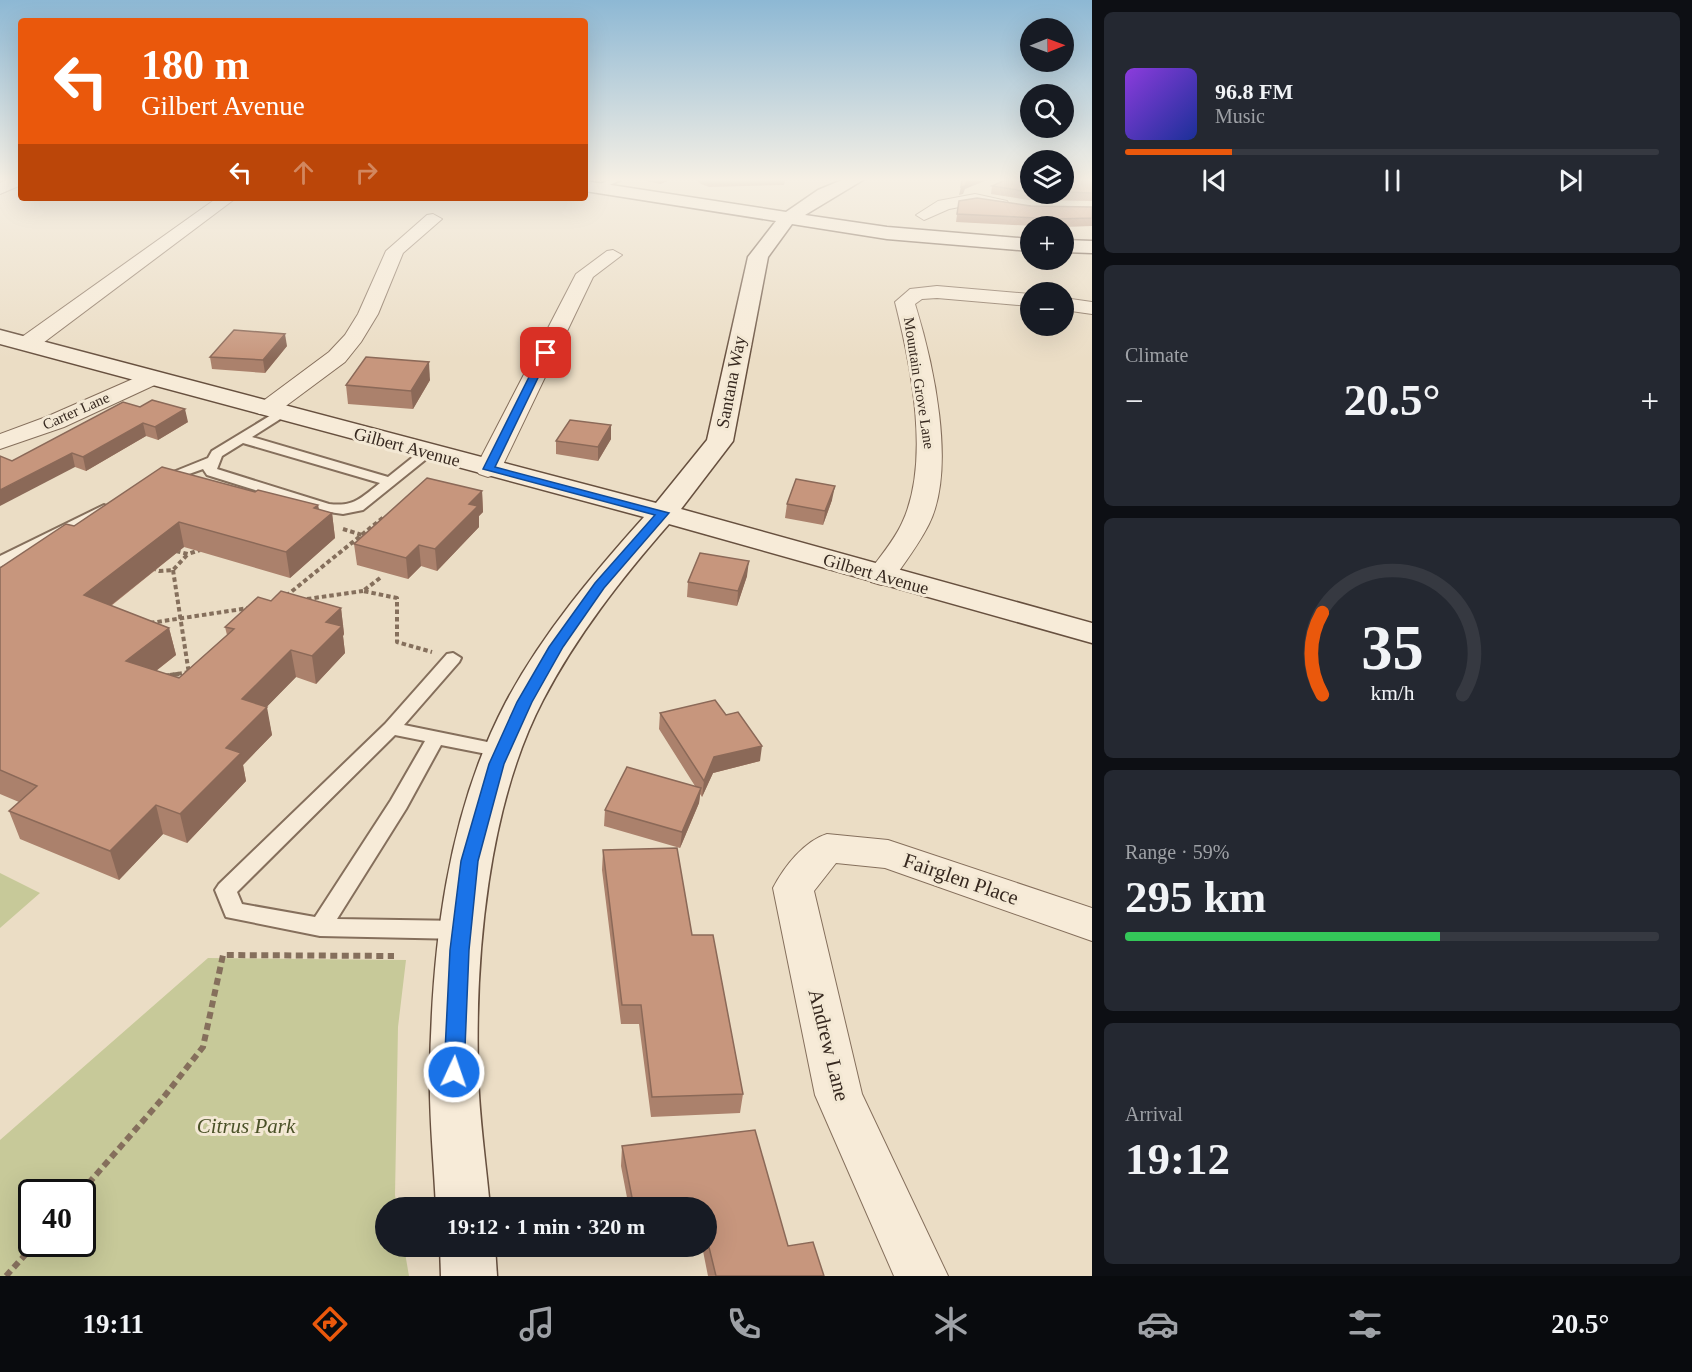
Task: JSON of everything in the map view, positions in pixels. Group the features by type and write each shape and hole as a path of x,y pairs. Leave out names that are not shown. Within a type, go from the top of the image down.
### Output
{"street":[{"path":"27,344 171,240"},
{"path":"274,411 337,357 354,338 368,314 395,250 408,240"},
{"name":"Santana Way","path":"462,1197 454,1072 462,930 470,861 502,751 524,702 556,647 600,585 663,513 720,441 758,257 771,240"},
{"path":"959,240 1020,244"},
{"path":"1074,246 1092,247"},
{"path":"488,469 585,274 614,255"},
{"name":"Mountain Grove Lane","path":"881,576 916,523 927,484 931,450 915,338 905,302 917,293 938,292 1020,299"},
{"path":"1074,305 1092,308"},
{"name":"Gilbert Avenue","path":"0,337 488,469 663,513 881,576 1092,633"},
{"name":"Carter Lane","path":"0,442 56,422 151,378"},
{"name":"Fairglen Place","path":"827,848 888,854 1092,926"},
{"name":"Andrew Lane","path":"827,848 793,888 839,1095 921,1276"},
{"path":"468,1257 469,1276"}],"lane":[{"path":"143,489 174,473 211,461 274,411"},
{"path":"241,438 391,482"},
{"path":"211,461 209,468 220,477 334,510 358,507 428,452"},
{"path":"0,562 112,504"},
{"path":"453,658 392,728 226,890 234,911 320,927 462,930"},
{"path":"392,728 435,739 502,751"},
{"path":"320,927 399,804 435,739"}],"path":[{"path":"285,597 389,513"},
{"path":"340,528 362,535"},
{"path":"149,561 152,568 159,571 173,570 188,554 210,544"},
{"path":"169,552 188,554"},
{"path":"173,570 191,683"},
{"path":"363,591 380,578"},
{"path":"296,601 363,591 398,598 397,642 453,658"},
{"path":"147,623 255,607"},
{"path":"154,678 199,670"},
{"path":"92,1179 203,1047 223,955 394,956"},
{"path":"6,1276 23,1257"}],"green space":[{"path":"0,873 40,893 0,928"},
{"name":"Citrus Park","path":"208,958 406,960 398,1027 395,1197 375,1197 375,1257 406,1257 409,1276 0,1276 0,1140"}],"building":[{"path":"234,330 285,334 263,360 210,357"},
{"path":"366,357 429,362 411,391 346,385"},
{"path":"152,400 185,409 155,427 143,423 83,457 72,453 0,490 0,456 12,461 123,402 140,407"},
{"path":"570,420 611,425 598,447 556,441"},
{"path":"162,467 255,492 258,490 318,505 314,508 332,513 286,552 179,522 84,595 169,628 126,661 179,678 234,629 225,627 258,597 271,601 281,591 341,608 326,622 342,626 312,656 291,650 242,699 267,707 226,748 241,753 180,814 156,805 110,851 9,811 37,786 0,770 0,568 66,524 74,526"},
{"path":"427,478 482,491 469,504 478,506 435,549 419,545 406,558 354,544"},
{"path":"796,479 835,486 825,511 787,504"},
{"path":"700,553 749,561 738,591 688,582"},
{"path":"715,700 726,715 738,712 762,746 714,757 704,781 660,713"},
{"path":"627,767 701,788 682,832 605,810"},
{"path":"677,848 692,935 713,935 743,1094 652,1097 641,1005 622,1005 603,850"},
{"path":"755,1130 788,1246 813,1242 824,1276 716,1276 711,1257 717,1257 717,1197 632,1197 622,1146"}],"route":[{"path":"454,1072 460,950 470,861 497,764 524,702 556,647 600,585 663,513 488,469 546,353"}]}
